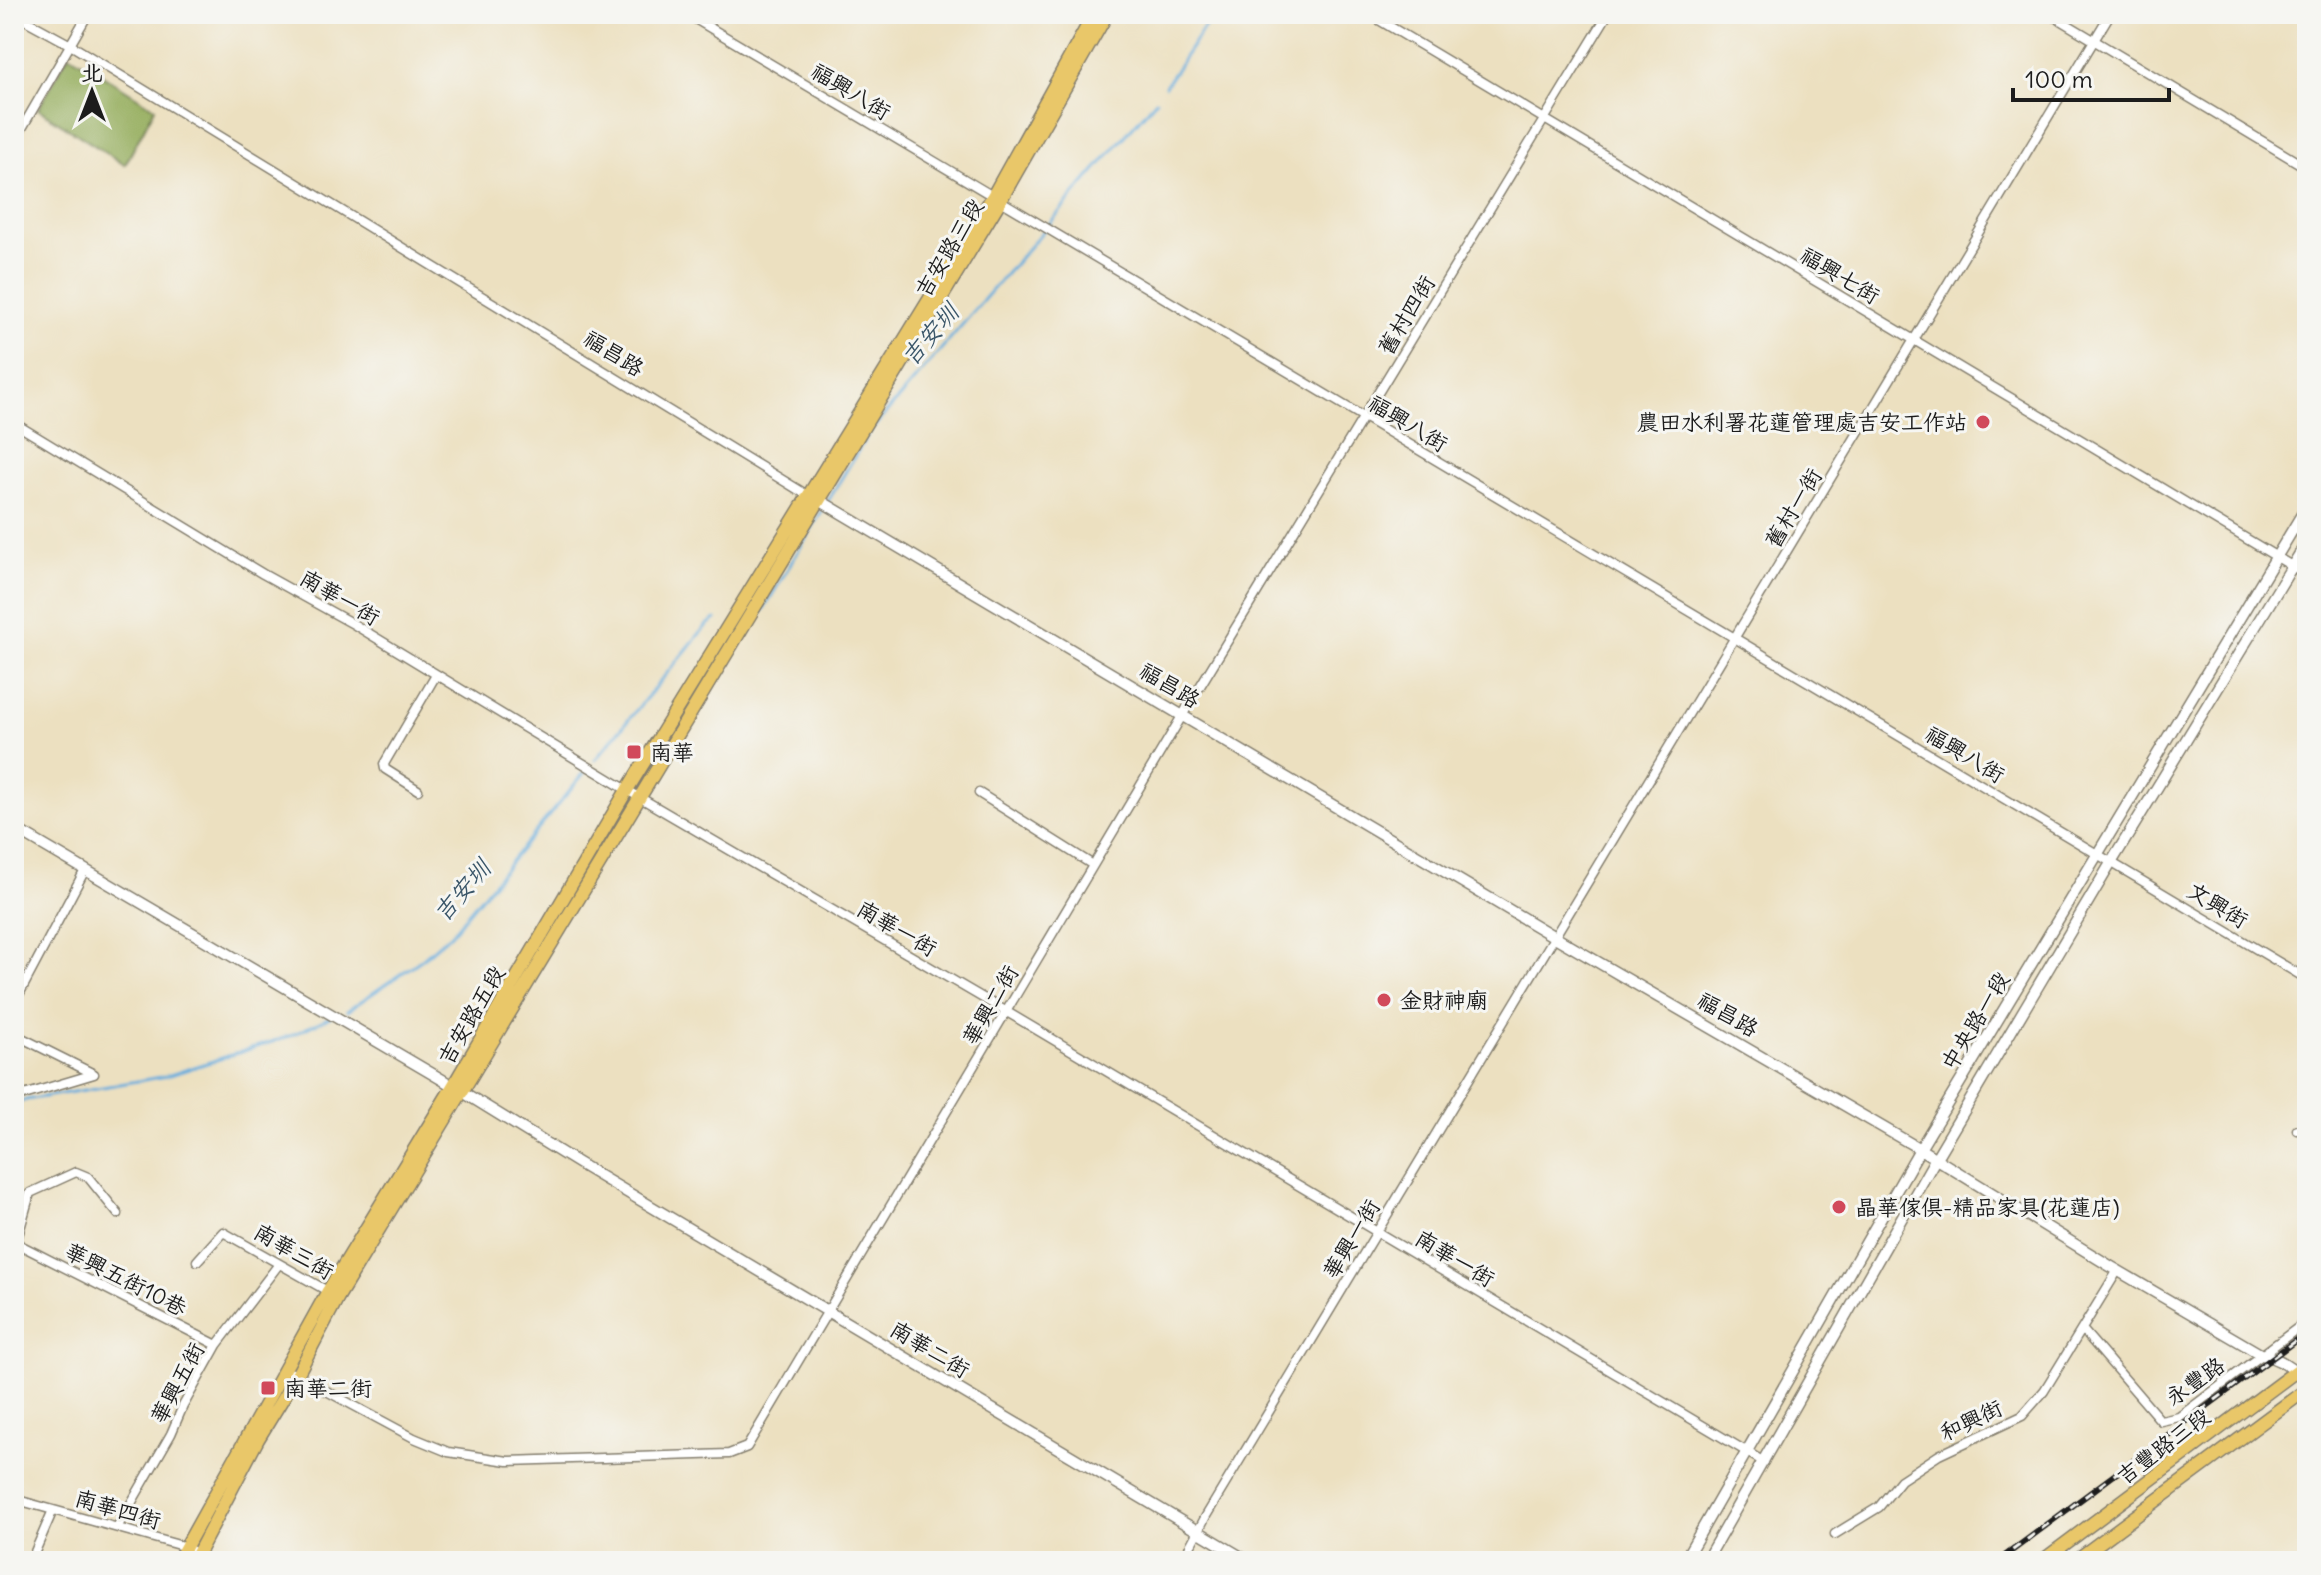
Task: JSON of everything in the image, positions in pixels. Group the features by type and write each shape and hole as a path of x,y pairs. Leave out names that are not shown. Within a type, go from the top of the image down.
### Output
{"main road":[{"name":"吉安路三段","path":"807,495 996,198 1094,14"},
{"name":"吉安路三段","path":"820,500 1107,14"},
{"name":"吉安路五段","path":"458,1089 627,790 807,495"},
{"name":"吉安路五段","path":"178,1561 197,1556 333,1294 642,797 820,500"},
{"name":"吉豐路三段","path":"2042,1561 2302,1367"},
{"name":"吉豐路三段","path":"2075,1561 2307,1386"}],"street":[{"name":"福昌路","path":"14,14 69,44 807,495 1553,936 1936,1158 2262,1355 2302,1367 2307,1386"},
{"path":"14,142 88,14"},
{"name":"福興八街","path":"687,14 2111,863"},
{"name":"福興七街","path":"1369,14 2307,575"},
{"name":"舊村四街","path":"1182,716 1546,121 1608,14"},
{"path":"2050,14 2307,168"},
{"name":"舊村一街","path":"1553,936 2110,14"},
{"name":"南華一街","path":"14,423 627,790 1764,1462"},
{"name":"中央路一段","path":"1684,1561 1920,1149 2307,506"},
{"name":"中央路一段","path":"1706,1561 1936,1158 2307,542"},
{"path":"418,790 385,769 384,764 436,675"},
{"name":"華興二街","path":"291,1372 414,1438 448,1452 508,1461 729,1454 747,1447 1182,716"},
{"path":"979,793 1093,865"},
{"name":"南華二街","path":"14,828 1248,1561"},
{"name":"文興街","path":"2111,863 2307,979"},
{"path":"14,1004 85,870"},
{"name":"華興一街","path":"1182,1561 1553,936"},
{"path":"14,1034 94,1074 14,1098"},
{"path":"16,1245 30,1193 76,1172 88,1177 118,1214"},
{"name":"南華三街","path":"197,1261 223,1232 333,1294"},
{"name":"華興五街10巷","path":"16,1245 217,1345"},
{"name":"華興五街","path":"118,1526 217,1345 279,1264"},
{"name":"和興街","path":"1835,1534 1879,1507 1901,1480 1939,1455 2022,1416 2044,1391 2118,1270"},
{"name":"永豐路","path":"2082,1329 2161,1421 2179,1417 2307,1321"},
{"name":"南華四街","path":"14,1499 118,1526 197,1556"},
{"path":"31,1561 53,1510"}],"green space":[{"path":"69,54 155,108 125,165 38,109"}],"waterway":[{"name":"吉安圳","path":"1165,86 1213,14"},
{"name":"吉安圳","path":"757,613 762,612 868,434 1156,100"},
{"name":"吉安圳","path":"595,760 707,625 716,619"},
{"name":"吉安圳","path":"347,1011 421,960 451,934 584,773"},
{"name":"吉安圳","path":"14,1104 167,1076 290,1036 330,1017"}],"railway":[{"path":"1998,1561 2307,1332"}],"place":[{"name":"農田水利署花蓮管理處吉安工作站","path":"1983,422"},
{"name":"南華","path":"634,752"},
{"name":"金財神廟","path":"1384,1000"},
{"name":"晶華傢俱-精品家具(花蓮店)","path":"1839,1207"},
{"name":"南華二街","path":"268,1388"}]}
